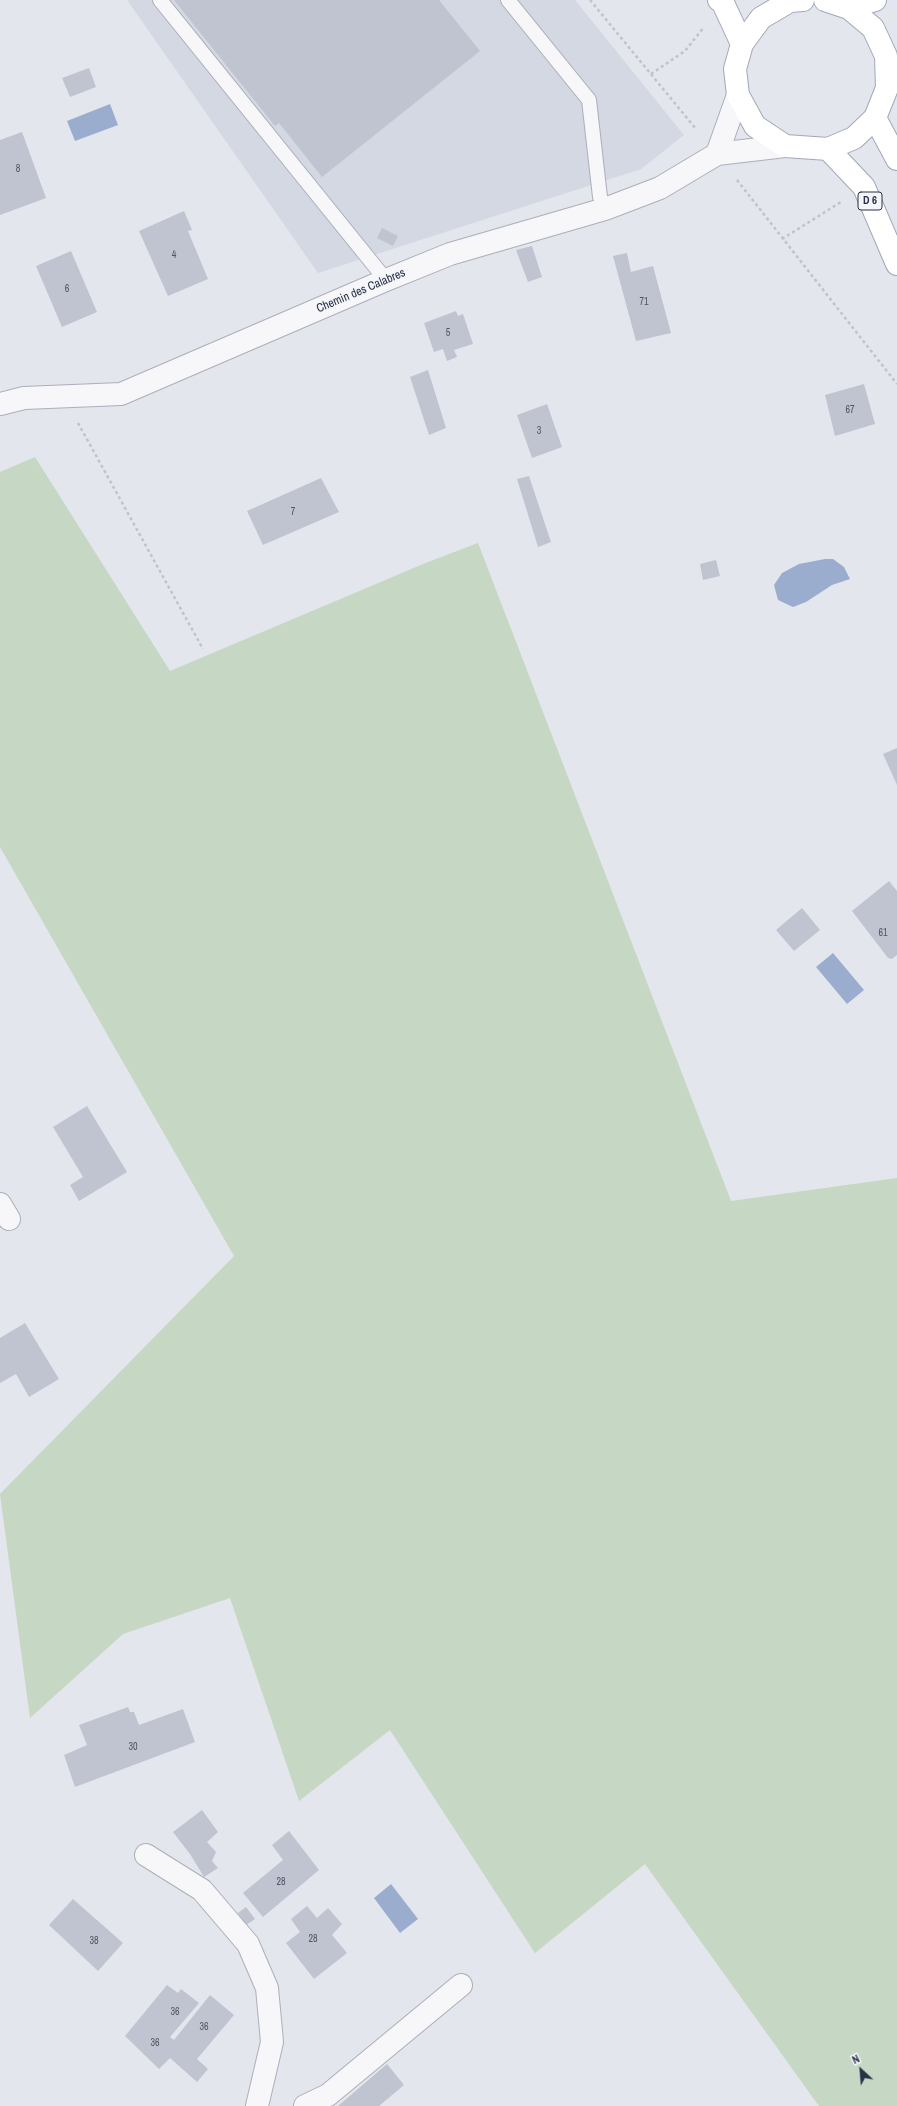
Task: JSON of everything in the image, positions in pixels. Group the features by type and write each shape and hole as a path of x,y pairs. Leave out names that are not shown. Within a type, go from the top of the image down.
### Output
{"main road":[{"path":"794,0 761,18 742,44 736,69 738,95 756,126 785,146 828,149 854,138 875,118 887,88 892,51 873,28 849,8 825,0"},
{"path":"849,8 875,0"},
{"path":"721,2 742,44"},
{"path":"875,118 897,159"},
{"name":"D 6","path":"828,149 864,187 897,264"}],"street":[{"path":"717,154 738,95"},
{"name":"Chemin des Calabres","path":"0,404 24,398 121,394 450,254 605,209 660,188 717,154 785,146"},
{"path":"146,1855 202,1890 248,1944 267,1988 272,2042 258,2106"},
{"path":"305,2106 328,2095 461,1985"}],"lane":[{"path":"160,0 386,280"},
{"path":"508,0 589,100 600,197 605,209"}],"path":[{"path":"590,0 717,154 897,384"},
{"path":"651,74 685,51 721,2"},
{"path":"63,396 203,648"}],"shaded area":[{"path":"127,0 575,0 684,135 641,169 318,273"}],"green space":[{"path":"35,457 170,671 428,562 478,543 731,1201 897,1178 897,2106 819,2106 645,1864 535,1953 390,1730 299,1801 230,1598 123,1634 30,1718 0,1494 234,1256 0,847 0,472"}],"water":[{"path":"110,104 118,125 75,141 67,121"},
{"path":"833,559 844,567 850,579 832,585 806,602 793,607 778,600 774,585 782,573 799,564"},
{"path":"833,953 864,990 847,1004 816,967"},
{"path":"391,1884 418,1919 400,1933 374,1898"}],"building":[{"path":"174,0 439,0 480,51 322,177 279,123 275,126"},
{"path":"89,68 96,87 70,97 62,78"},
{"path":"22,132 46,198 0,215 0,140"},
{"path":"184,211 192,230 188,231 208,279 168,296 139,231"},
{"path":"382,228 398,236 393,246 377,238"},
{"path":"532,246 542,277 528,282 516,250"},
{"path":"71,251 97,312 62,327 36,266"},
{"path":"627,253 631,272 653,266 671,333 636,341 613,256"},
{"path":"456,311 458,316 463,314 473,344 454,350 457,357 447,361 443,349 434,352 424,323"},
{"path":"428,370 446,428 429,435 410,377"},
{"path":"864,384 875,424 835,436 825,395"},
{"path":"547,404 562,447 532,458 517,415"},
{"path":"529,476 551,542 538,547 517,479"},
{"path":"321,478 339,512 263,545 247,511"},
{"path":"716,560 720,576 703,580 700,564"},
{"path":"897,748 897,785 883,754"},
{"path":"889,881 897,891 897,955 892,959 888,958 852,911"},
{"path":"802,908 820,930 794,951 776,930"},
{"path":"87,1106 127,1172 79,1201 70,1185 83,1177 53,1127"},
{"path":"25,1323 59,1379 29,1397 16,1374 0,1383 0,1338"},
{"path":"128,1707 130,1712 134,1712 139,1725 183,1709 195,1742 75,1787 64,1755 87,1745 79,1725"},
{"path":"202,1810 218,1832 207,1842 216,1852 212,1861 218,1868 204,1877 190,1854 173,1832"},
{"path":"289,1831 319,1870 263,1917 243,1893 283,1860 272,1845"},
{"path":"73,1899 123,1943 98,1971 49,1925"},
{"path":"307,1906 317,1918 328,1908 342,1924 332,1935 347,1953 314,1979 286,1943 300,1932 291,1919"},
{"path":"246,1907 255,1919 246,1925 238,1913"},
{"path":"167,1985 178,1993 181,1989 199,2003 170,2037 174,2040 210,1995 234,2015 197,2059 208,2069 197,2082 170,2058 159,2069 125,2036"},
{"path":"387,2064 404,2085 379,2106 338,2106"}]}
